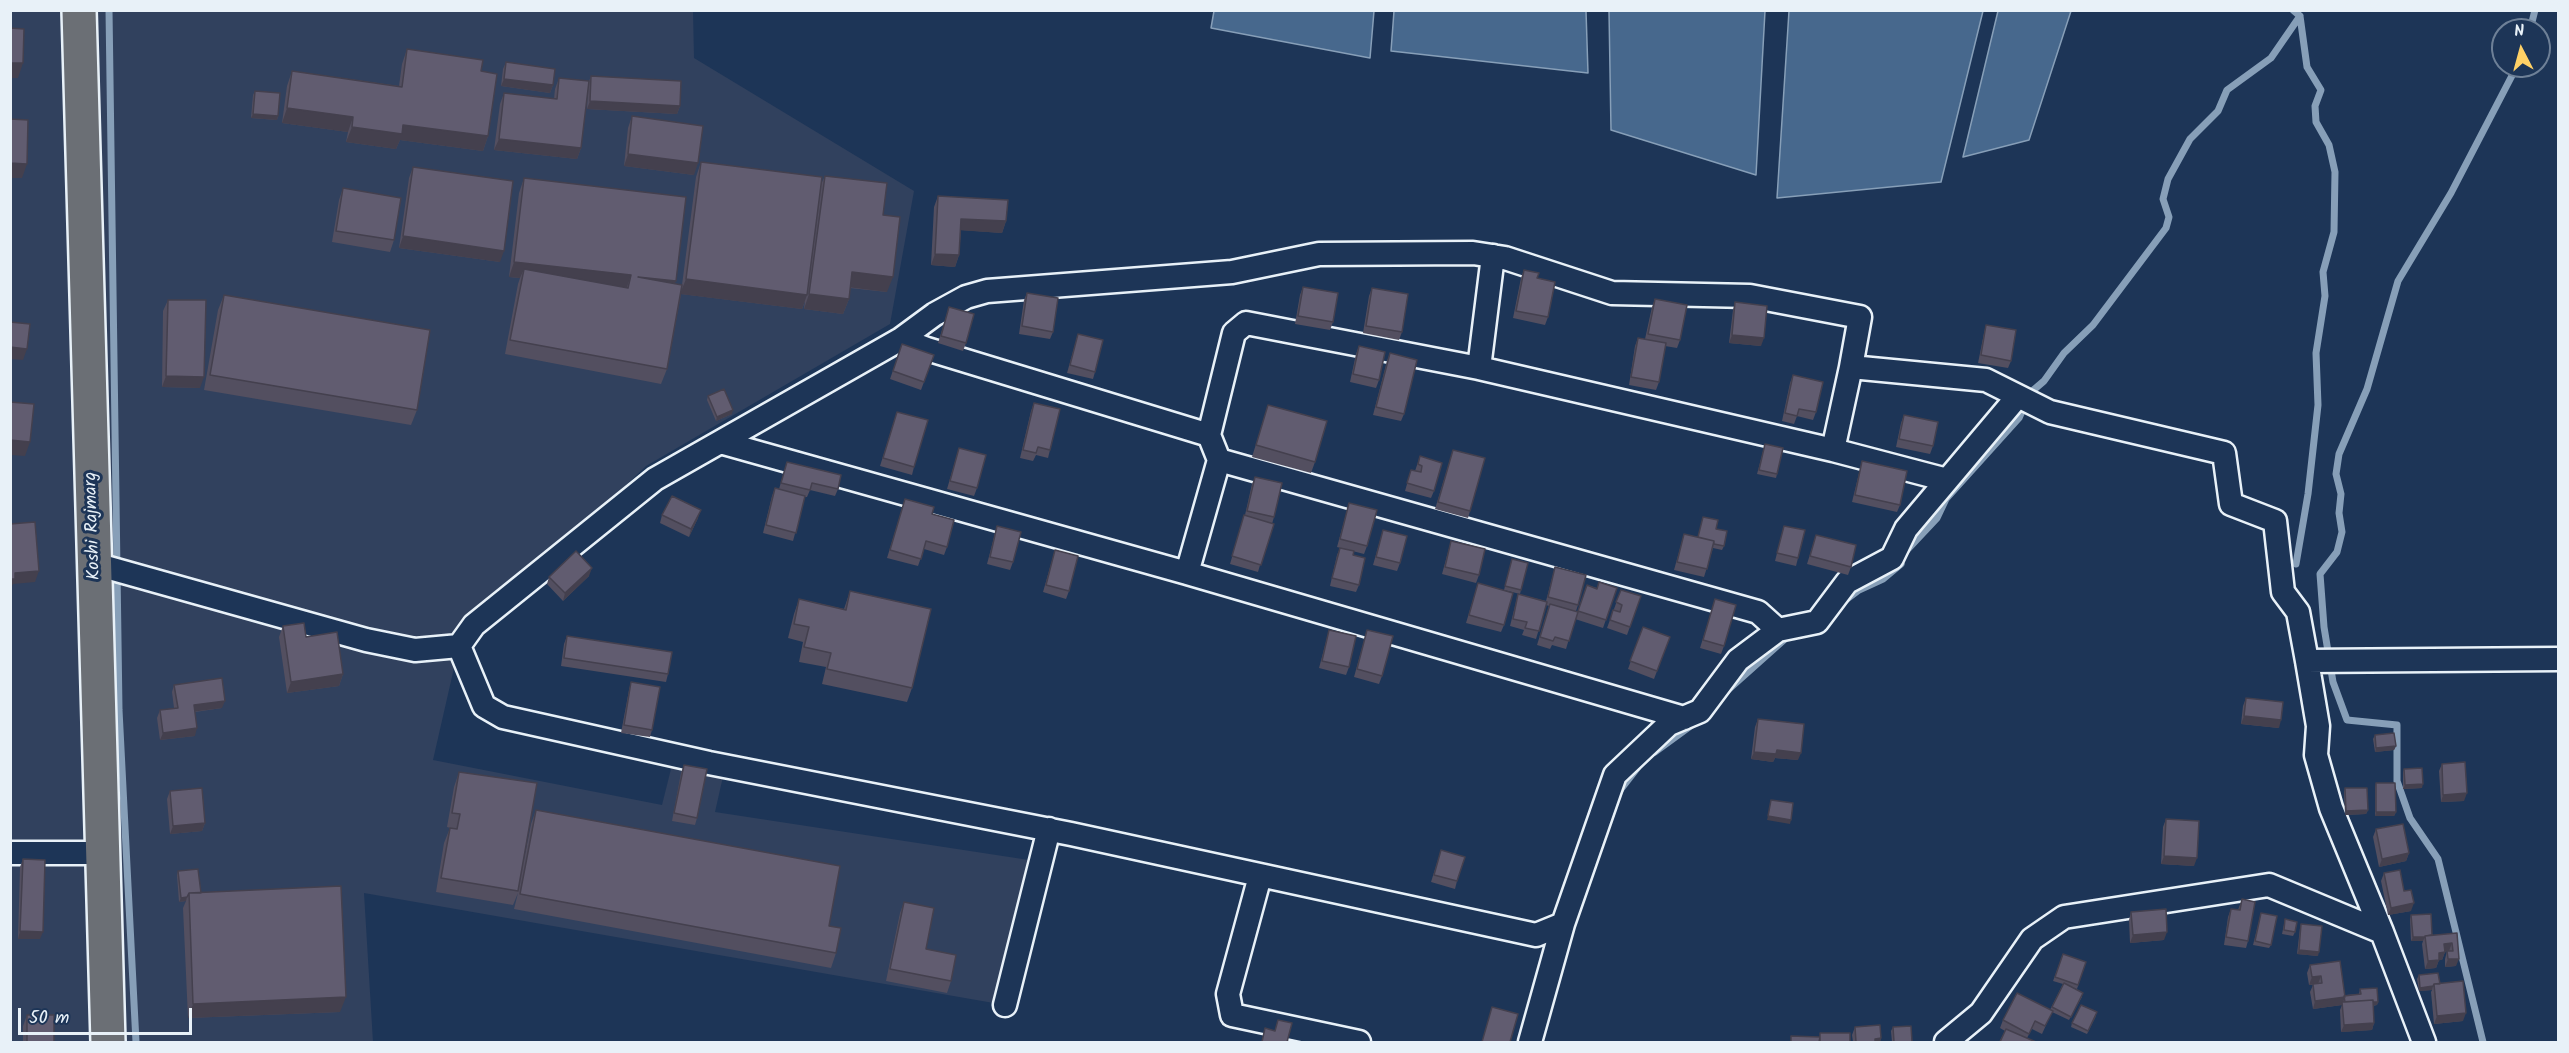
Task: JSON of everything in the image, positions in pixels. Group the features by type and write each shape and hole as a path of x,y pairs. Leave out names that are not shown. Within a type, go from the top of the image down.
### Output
{"main road":[{"name":"Koshi Rajmarg","path":"79,10 108,1042"}],"street":[{"path":"95,564 366,640 415,650 459,646 474,626 655,479 902,339 935,314 966,297 987,291 1232,272 1319,254 1473,253 1493,256 1612,292 1749,296 1860,317 1833,450"},
{"path":"1479,368 1493,256"},
{"path":"1187,573 1219,460 1209,435 1233,333 1246,323 1479,368 1833,450 1947,480"},
{"path":"902,339 927,350 1209,435"},
{"path":"1851,367 1986,380 2050,412 2224,453 2231,504 2275,521 2283,591 2298,612 2322,661 2316,755 2331,808 2424,1042"},
{"path":"1530,1042 1563,924 1615,775 1669,724 1700,711 1738,660 1778,630 1817,622 1847,582 1892,558 1906,529 2018,396"},
{"path":"720,442 1187,573 1684,718"},
{"path":"1219,460 1758,612 1778,630"},
{"path":"459,646 484,706 503,717 709,763 1049,829 1536,935 1563,924"},
{"path":"2322,661 2559,659"},
{"path":"1005,1005 1049,829"},
{"path":"10,853 103,853"},
{"path":"1260,876 1228,994 1232,1015 1359,1042"},
{"path":"1946,1042 1982,1013 2032,939 2064,917 2269,885 2382,932"}],"shaded area":[{"path":"10,11 693,11 694,58 914,191 890,324 646,466 459,646 433,760 662,805 673,761 724,772 715,812 1042,862 1005,1005 364,893 373,1042 11,1042"},
{"path":"1214,11 1374,11 1370,58 1211,28"},
{"path":"1394,11 1586,11 1588,73 1391,51"},
{"path":"1609,11 1765,11 1756,175 1611,130"},
{"path":"1789,11 1983,11 1941,182 1777,198"},
{"path":"1998,11 2071,11 2029,140 1963,157"}],"building":[{"path":"10,28 24,29 23,63 10,63"},
{"path":"407,49 483,60 481,71 497,74 488,136 403,125 402,134 352,127 353,117 287,108 292,71 402,87"},
{"path":"506,62 555,69 553,85 504,79"},
{"path":"591,76 681,81 680,106 590,101"},
{"path":"559,78 589,81 581,148 499,139 504,93 557,99"},
{"path":"255,91 280,93 278,116 253,114"},
{"path":"632,116 703,126 698,163 628,154"},
{"path":"10,119 28,120 27,164 10,163"},
{"path":"701,162 822,177 807,295 686,279"},
{"path":"413,167 513,181 504,251 403,236"},
{"path":"825,176 887,183 883,215 900,217 893,277 852,272 849,299 809,294"},
{"path":"524,178 686,197 676,281 638,277 682,285 667,369 510,340 524,269 628,288 631,275 514,262"},
{"path":"343,188 401,198 394,240 336,231"},
{"path":"938,196 1008,200 1006,221 961,219 959,255 935,254"},
{"path":"1524,270 1539,273 1537,278 1555,282 1548,317 1516,311"},
{"path":"1303,287 1338,293 1333,322 1298,316"},
{"path":"1372,288 1408,294 1402,332 1366,326"},
{"path":"1027,293 1058,298 1053,332 1022,326"},
{"path":"224,295 430,330 417,410 210,375"},
{"path":"1655,299 1687,305 1680,340 1648,334"},
{"path":"168,300 206,300 204,377 166,376"},
{"path":"1735,302 1767,306 1764,338 1732,335"},
{"path":"949,307 974,314 966,343 941,336"},
{"path":"10,322 30,324 27,349 10,347"},
{"path":"1986,325 2016,330 2011,361 1981,355"},
{"path":"1078,334 1103,340 1095,372 1070,365"},
{"path":"1638,338 1666,343 1659,382 1631,377"},
{"path":"902,344 934,355 924,382 893,371"},
{"path":"1359,346 1385,352 1379,380 1353,374"},
{"path":"1390,353 1417,360 1404,414 1376,407"},
{"path":"1793,375 1823,382 1816,412 1799,409 1797,416 1785,413"},
{"path":"724,389 733,410 717,417 708,396"},
{"path":"10,402 34,404 30,442 10,440"},
{"path":"1034,403 1060,409 1050,450 1038,447 1036,453 1023,450"},
{"path":"1268,405 1327,421 1315,462 1256,445"},
{"path":"897,412 928,420 914,467 883,458"},
{"path":"1904,415 1938,422 1933,446 1899,439"},
{"path":"1765,444 1783,448 1777,474 1759,470"},
{"path":"959,448 986,455 977,488 950,481"},
{"path":"1453,450 1485,458 1470,511 1438,502"},
{"path":"1420,456 1442,463 1434,491 1407,483 1411,470 1421,472 1422,466 1418,464"},
{"path":"1862,461 1907,471 1900,505 1855,495"},
{"path":"787,462 841,475 838,489 812,483 810,490 781,483"},
{"path":"1255,477 1282,483 1274,517 1247,511"},
{"path":"775,488 805,496 796,533 766,525"},
{"path":"672,496 701,510 691,529 662,515"},
{"path":"905,499 934,507 932,514 954,520 947,547 926,541 921,559 890,550"},
{"path":"1349,503 1377,510 1367,546 1340,539"},
{"path":"1244,515 1274,524 1261,565 1232,556"},
{"path":"1703,517 1718,520 1716,529 1727,531 1724,546 1698,537"},
{"path":"35,522 39,571 15,573 15,579 10,579 10,524"},
{"path":"997,526 1021,532 1013,562 990,557"},
{"path":"1784,526 1805,530 1798,558 1777,553"},
{"path":"1383,530 1407,536 1400,563 1376,557"},
{"path":"1684,534 1714,541 1707,569 1677,562"},
{"path":"1816,535 1856,545 1851,567 1810,556"},
{"path":"1451,541 1485,549 1479,575 1445,567"},
{"path":"1340,548 1354,551 1353,555 1365,558 1359,585 1332,578"},
{"path":"1055,550 1078,556 1069,591 1046,585"},
{"path":"576,551 592,568 565,593 549,577"},
{"path":"1512,559 1528,563 1521,590 1505,586"},
{"path":"1555,567 1586,575 1578,605 1548,597"},
{"path":"1599,582 1617,588 1606,620 1578,611 1587,585 1597,589"},
{"path":"1478,583 1513,593 1504,625 1469,615"},
{"path":"1621,590 1641,596 1630,627 1610,620 1613,610 1620,612 1622,605 1616,602"},
{"path":"850,591 931,609 912,688 827,669 831,653 804,647 809,627 794,624 799,599 846,610"},
{"path":"1518,594 1547,602 1539,631 1525,628 1527,622 1513,619"},
{"path":"1715,599 1736,605 1724,646 1703,640"},
{"path":"1550,604 1578,612 1569,641 1555,637 1553,641 1540,637"},
{"path":"304,623 306,637 337,632 343,674 291,682 283,626"},
{"path":"1643,627 1670,637 1657,671 1630,661"},
{"path":"1329,630 1356,636 1349,667 1322,661"},
{"path":"1367,630 1393,636 1382,676 1357,669"},
{"path":"567,636 672,652 668,674 564,658"},
{"path":"222,678 225,701 194,705 197,728 163,733 160,710 178,708 174,685"},
{"path":"631,682 660,687 652,730 624,725"},
{"path":"2246,698 2283,702 2281,720 2244,716"},
{"path":"1758,719 1804,724 1801,753 1777,750 1776,754 1754,752"},
{"path":"2394,733 2396,746 2376,748 2375,735"},
{"path":"2465,762 2467,793 2443,795 2442,764"},
{"path":"684,765 707,769 697,818 674,813"},
{"path":"2422,768 2423,784 2405,785 2404,769"},
{"path":"459,772 537,783 518,891 441,878 450,828 457,829 460,814 452,813"},
{"path":"2376,783 2395,783 2396,812 2376,812"},
{"path":"202,788 205,823 173,826 170,791"},
{"path":"2345,788 2367,788 2368,810 2346,811"},
{"path":"1771,800 1793,803 1791,820 1768,816"},
{"path":"536,810 840,866 829,926 841,928 836,953 520,894"},
{"path":"2166,819 2199,821 2197,858 2164,856"},
{"path":"2403,824 2409,853 2382,859 2376,829"},
{"path":"1441,850 1465,857 1457,881 1434,875"},
{"path":"23,859 45,860 43,932 20,931"},
{"path":"198,869 201,893 189,893 187,897 181,898 178,871"},
{"path":"2400,870 2404,891 2411,890 2414,903 2391,908 2384,873"},
{"path":"341,886 346,997 193,1004 189,893"},
{"path":"2242,899 2255,902 2248,941 2226,937 2231,909 2240,910"},
{"path":"904,902 934,908 926,949 956,955 951,981 890,969"},
{"path":"2166,909 2167,932 2133,935 2131,912"},
{"path":"2261,913 2277,916 2271,945 2255,941"},
{"path":"2431,914 2432,935 2413,937 2411,915"},
{"path":"2285,919 2297,922 2295,932 2284,930"},
{"path":"2301,924 2322,926 2319,952 2299,950"},
{"path":"2457,933 2459,959 2448,959 2447,951 2453,951 2452,943 2444,944 2445,952 2439,953 2439,960 2428,961 2425,936"},
{"path":"2063,954 2086,962 2078,985 2055,977"},
{"path":"2340,961 2345,997 2315,1001 2313,984 2322,983 2321,976 2312,977 2310,965"},
{"path":"2438,973 2440,984 2420,988 2419,975"},
{"path":"2463,981 2466,1013 2437,1016 2434,984"},
{"path":"2064,983 2083,993 2071,1017 2052,1007"},
{"path":"2377,988 2378,1002 2373,1002 2373,1000 2345,1002 2344,996 2361,994 2360,989"},
{"path":"2017,993 2053,1011 2045,1026 2035,1021 2029,1034 2003,1020"},
{"path":"2373,1000 2374,1023 2344,1025 2342,1002"},
{"path":"2081,1005 2097,1012 2088,1031 2072,1023"},
{"path":"1492,1007 1518,1014 1510,1042 1482,1042"},
{"path":"27,1015 54,1015 54,1042 27,1042"},
{"path":"1278,1020 1292,1023 1287,1042 1262,1042 1265,1028 1275,1031"},
{"path":"1880,1025 1881,1038 1875,1039 1875,1042 1856,1042 1855,1027"},
{"path":"1911,1026 1912,1042 1894,1042 1893,1027"},
{"path":"2006,1029 2036,1042 2000,1042"},
{"path":"1820,1033 1850,1033 1850,1042 1820,1042"},
{"path":"1791,1036 1820,1037 1819,1042 1791,1042"}],"waterway":[{"path":"109,10 119,710 136,1042"},
{"path":"1906,551 1937,518 1946,499 2019,418 2030,393 2044,381 2064,353 2093,325 2166,228 2169,217 2163,199 2168,179 2190,139 2218,111 2227,90 2271,58 2300,16 2293,10"},
{"path":"2533,18 2535,10"},
{"path":"2296,564 2308,494 2318,405 2316,353 2325,296 2323,272 2334,232 2335,172 2329,145 2316,122 2315,106 2321,90 2307,67 2300,16"},
{"path":"2483,1042 2438,859 2410,818 2397,781 2397,725 2347,720 2333,682 2324,627 2320,574 2337,552 2342,532 2339,513 2341,494 2336,474 2339,454 2367,389 2398,281 2451,193 2511,78"},
{"path":"1843,602 1859,590 1883,579 1901,564"},
{"path":"1728,690 1784,640"},
{"path":"1655,752 1692,725"},
{"path":"1617,794 1638,767"}]}
